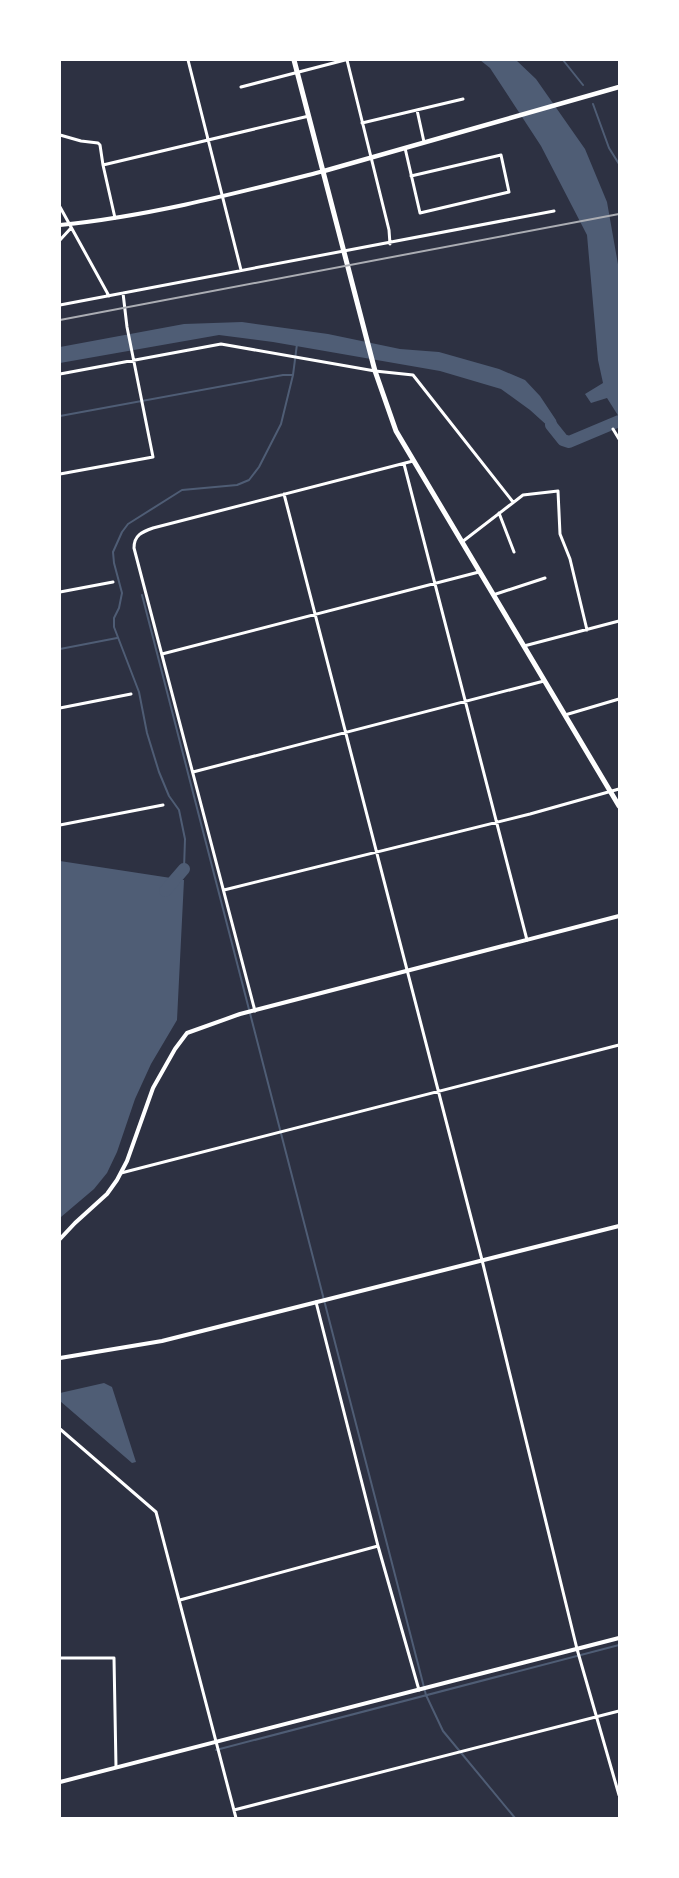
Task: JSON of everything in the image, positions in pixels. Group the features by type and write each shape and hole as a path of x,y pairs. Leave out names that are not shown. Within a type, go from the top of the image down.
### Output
{"main road":[{"path":"294,60 374,370 396,431 619,806"},
{"path":"324,171 619,87"}],"street":[{"path":"188,60 240,270"},
{"path":"240,87 346,60 389,230 390,244"},
{"path":"362,123 463,99"},
{"path":"417,110 424,142"},
{"path":"103,165 309,116"},
{"path":"60,135 100,145 115,218"},
{"path":"404,148 420,213 509,192 501,155 412,176"},
{"path":"60,224 70,226 222,197 324,171"},
{"path":"60,207 109,296"},
{"path":"60,305 343,250 390,244 554,211"},
{"path":"60,240 70,226"},
{"path":"60,474 153,457 127,327 123,293"},
{"path":"60,374 133,358 221,344 413,375 513,502"},
{"path":"613,429 619,440"},
{"path":"255,1010 134,548 134,540 138,535 153,528 413,461"},
{"path":"404,464 527,940"},
{"path":"462,543 523,495 558,491 560,534 570,559 587,630"},
{"path":"284,494 482,1260 577,1649 619,1795"},
{"path":"500,513 514,552"},
{"path":"162,654 479,572"},
{"path":"493,595 545,578"},
{"path":"60,592 113,582"},
{"path":"524,646 619,621"},
{"path":"193,772 544,681"},
{"path":"60,708 131,694"},
{"path":"565,715 619,699"},
{"path":"224,890 619,790"},
{"path":"60,825 163,805"},
{"path":"60,1239 107,1194 122,1173 153,1088 187,1032 255,1010 619,916"},
{"path":"122,1173 619,1045"},
{"path":"60,1358 162,1341 619,1226"},
{"path":"60,1231 66,1232"},
{"path":"316,1302 378,1546 419,1690"},
{"path":"60,1429 156,1512 236,1818"},
{"path":"180,1600 378,1546"},
{"path":"60,1782 619,1638"},
{"path":"60,1658 114,1658 116,1767"},
{"path":"234,1810 619,1711"}],"water":[{"path":"480,60 516,60 536,79 585,149 607,202 619,270 619,417 607,398 591,403 585,394 603,383 598,360 587,235 541,146 490,68"},
{"path":"242,322 328,334 400,349 439,352 499,369 525,380 540,396 556,420 561,438 530,410 501,389 440,371 273,342 219,335 60,363 60,347 184,324"},
{"path":"60,861 184,880 177,1020 151,1064 135,1099 117,1152 107,1173 94,1189 61,1217"},
{"path":"104,1383 112,1387 136,1462 132,1463 60,1401 60,1393"}],"waterway":[{"path":"563,60 583,85"},
{"path":"593,104 609,148 619,164"},
{"path":"184,869 185,839 179,810 169,796 159,772 147,733 139,692 114,627 114,618 119,608 122,593 113,552 122,532 128,524 182,490 237,485 249,480 259,467 281,424 293,375 297,344"},
{"path":"60,416 283,375 293,375"},
{"path":"551,425 563,440 569,442 619,421"},
{"path":"142,595 426,1695 443,1731 515,1818"},
{"path":"60,649 117,638"},
{"path":"165,891 184,869"},
{"path":"216,1750 619,1645"}],"railway":[{"path":"60,320 619,214"}]}
